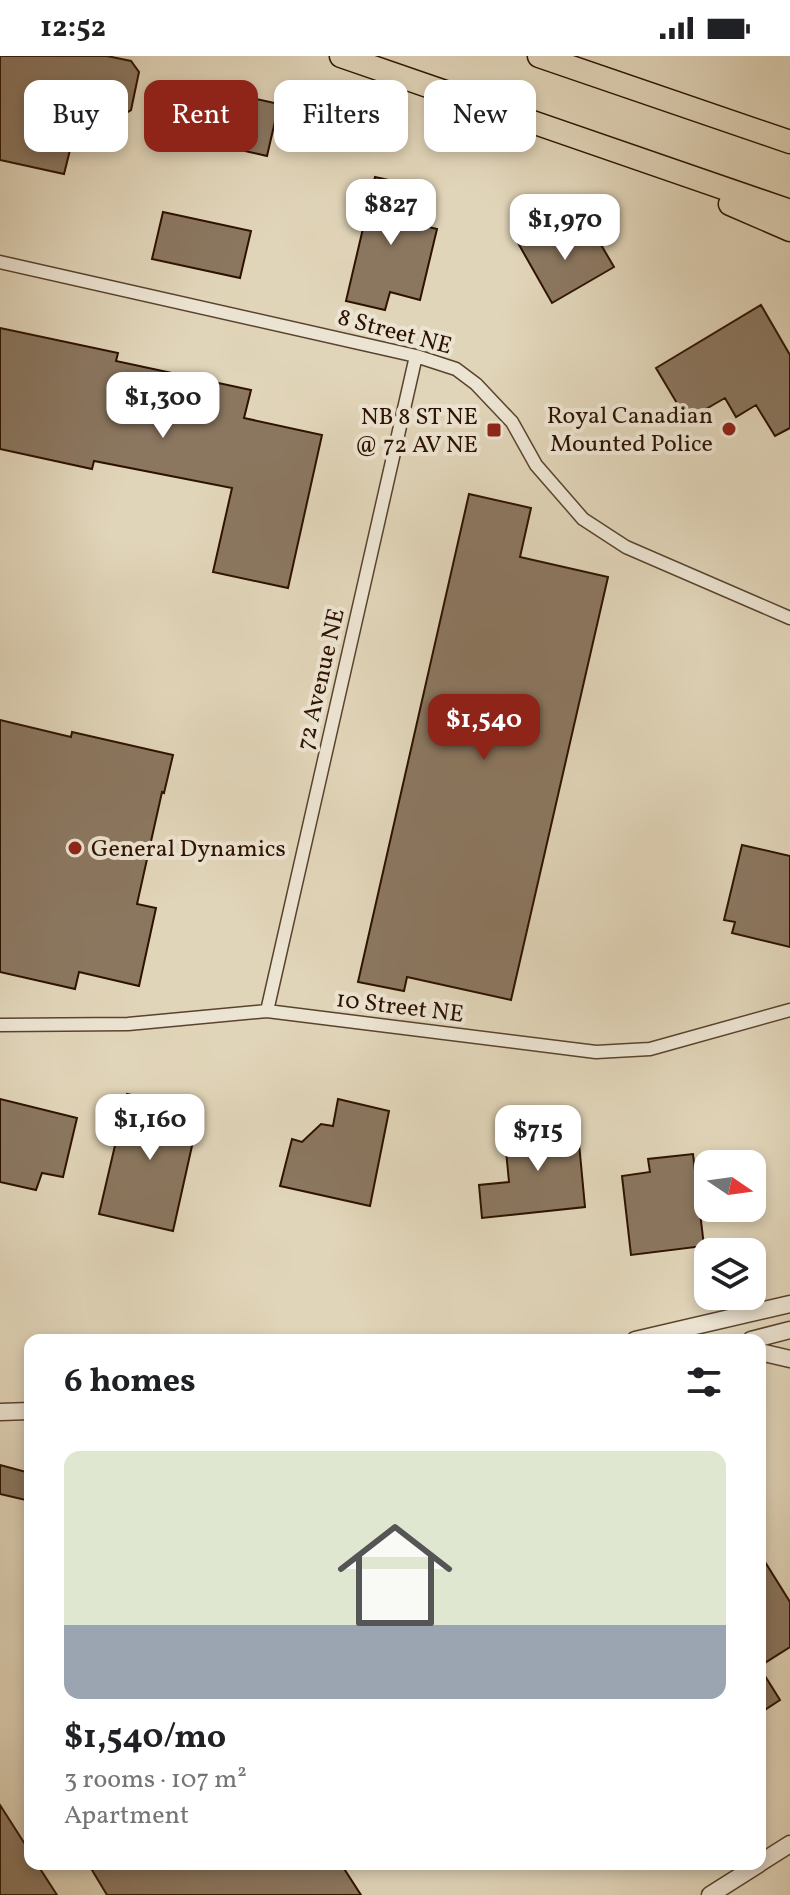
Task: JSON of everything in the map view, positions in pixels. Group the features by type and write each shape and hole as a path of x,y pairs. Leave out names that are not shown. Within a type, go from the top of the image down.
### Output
{"highway":[{"path":"341,56 790,211"},
{"path":"539,56 790,142"},
{"path":"677,172 728,203 790,230"}],"street":[{"name":"8 Street NE","path":"0,262 416,356 456,369 476,384 512,422 536,465 583,519 626,547 790,618"},
{"name":"72 Avenue NE","path":"267,1011 416,356"},
{"name":"10 Street NE","path":"0,1025 128,1024 267,1011 596,1052 650,1049 790,1010"},
{"path":"661,1334 790,1304"},
{"path":"766,1336 790,1330"},
{"path":"766,1353 790,1359"},
{"path":"0,1412 24,1411"},
{"path":"766,1859 790,1844"},
{"path":"710,1895 750,1870"}],"building":[{"path":"0,56 107,56 131,61 139,72 131,110 128,112 128,80 24,80 24,152 70,152 64,174 0,160"},
{"path":"258,99 274,103 274,126 267,156 249,152 258,152"},
{"path":"375,177 420,187 412,223 437,229 420,300 390,292 385,310 346,301"},
{"path":"163,212 251,231 240,278 152,259"},
{"path":"548,226 562,249 593,231 614,267 552,303 518,243"},
{"path":"761,305 790,355 790,428 775,436 756,405 736,417 725,398 687,420 656,368"},
{"path":"0,328 118,353 116,361 251,390 244,418 322,435 288,588 213,572 232,488 94,461 92,469 0,449"},
{"path":"469,494 531,508 520,557 608,577 511,1000 407,977 404,991 358,982"},
{"name":"General Dynamics","path":"0,720 71,737 72,732 173,755 137,904 156,908 139,986 79,972 75,989 0,972"},
{"path":"742,845 790,856 790,947 732,933 735,922 724,920"},
{"path":"127,1094 200,1110 173,1231 99,1214"},
{"path":"0,1099 77,1118 63,1177 42,1173 36,1190 0,1182"},
{"path":"338,1099 389,1111 370,1206 280,1186 292,1139 302,1142 321,1124 333,1126"},
{"path":"577,1122 585,1207 482,1218 479,1185 509,1182 504,1130"},
{"path":"693,1154 694,1222 701,1222 703,1238 694,1238 694,1247 631,1255 622,1176 650,1172 648,1159"},
{"path":"0,1465 24,1471 24,1500 0,1494"},
{"path":"766,1564 790,1602 790,1647 766,1662"},
{"path":"766,1678 780,1700 766,1709"},
{"path":"0,1805 24,1843 24,1870 41,1870 57,1895 0,1895"},
{"path":"92,1870 345,1870 361,1895 107,1895"}],"place":[{"name":"Royal Canadian Mounted Police","path":"729,429"},
{"name":"NB 8 ST NE @ 72 AV NE","path":"494,430"},
{"name":"General Dynamics","path":"75,848"}]}
